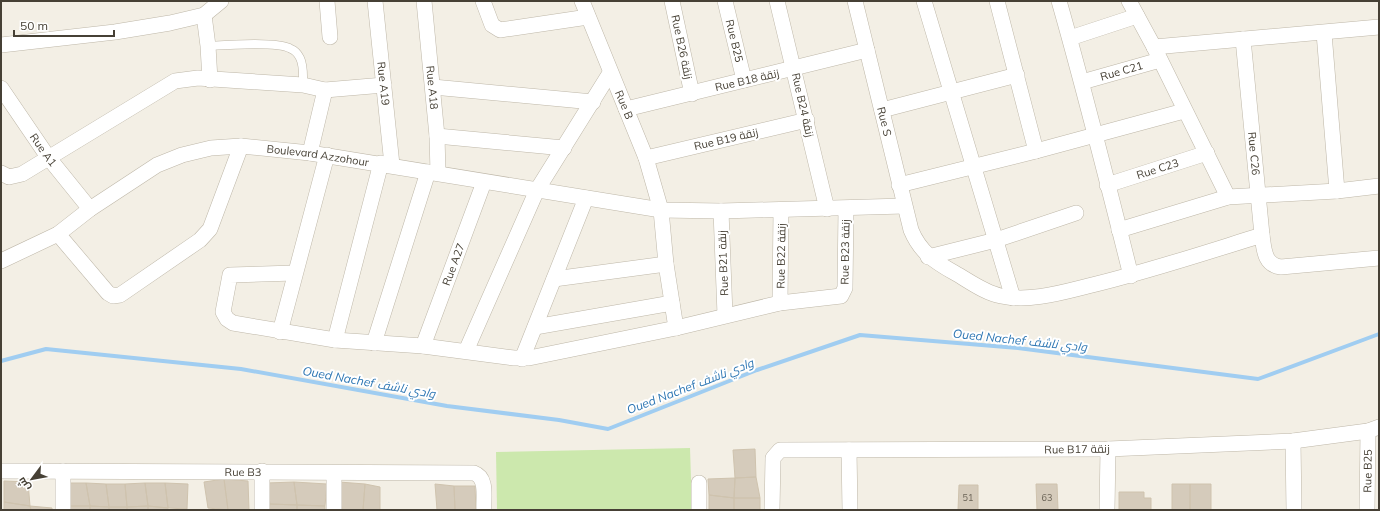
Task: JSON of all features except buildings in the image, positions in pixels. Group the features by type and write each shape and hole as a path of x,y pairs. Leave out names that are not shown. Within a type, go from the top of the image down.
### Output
{"street":[{"path":"1,45 115,32 170,23 204,15 221,1"},
{"path":"327,1 330,37"},
{"name":"Rue A19","path":"375,1 384,85 386,164"},
{"name":"Rue A18","path":"374,343 433,173 437,136 424,1"},
{"path":"483,1 492,25 500,30 588,17"},
{"name":"Rue B","path":"582,1 610,74 646,158 661,210 666,264 676,328"},
{"name":"Rue B26 زنقة","path":"672,1 692,94"},
{"name":"Rue B25","path":"725,1 744,80"},
{"name":"Rue B24 زنقة","path":"778,1 827,209"},
{"name":"Rue S","path":"855,1 904,206 915,241 928,257"},
{"path":"924,1 950,93 1013,298"},
{"path":"997,1 1036,151"},
{"path":"1059,1 1082,82 1094,136 1131,276"},
{"path":"1129,1 1228,197"},
{"path":"204,15 210,80"},
{"path":"1070,38 1137,16"},
{"name":"Rue C21","path":"1082,82 1157,54 1243,39 1379,27"},
{"path":"1324,33 1337,191"},
{"name":"Rue C26","path":"1243,39 1265,255 1272,264 1281,267 1379,258"},
{"name":"Rue B18 زنقة","path":"626,109 867,50"},
{"path":"466,351 537,190 610,74"},
{"path":"882,110 1017,76"},
{"path":"1,173 9,177 15,176 175,81 189,79 303,85 325,90 384,85"},
{"path":"433,87 593,102"},
{"name":"Rue A1","path":"1,88 48,157 90,209"},
{"path":"310,153 325,90"},
{"path":"899,185 1094,136 1184,110"},
{"name":"Rue B19 زنقة","path":"646,158 807,120"},
{"path":"437,136 564,148"},
{"path":"58,234 108,293 113,296 120,294 200,240 206,234 210,229 241,146"},
{"name":"Boulevard Azzohour","path":"1,261 58,234 90,209 157,165 182,155 211,148 241,146 327,155 661,210 721,211 846,209 904,206"},
{"name":"Rue C23","path":"1107,184 1207,153"},
{"path":"280,332 327,155"},
{"path":"335,340 386,164"},
{"name":"Rue A27","path":"423,346 484,182"},
{"path":"1119,230 1228,197 1337,191 1379,186"},
{"path":"522,359 586,198"},
{"name":"Rue B23 زنقة","path":"780,303 838,297 843,294 845,288 846,209"},
{"name":"Rue B22 زنقة","path":"780,303 781,210"},
{"name":"Rue B21 زنقة","path":"721,211 725,315"},
{"path":"928,257 996,240 1076,213"},
{"path":"928,257 990,293 1013,298 1034,297 1066,292 1131,276 1262,235"},
{"path":"554,279 666,264"},
{"path":"295,273 233,274 228,277 223,312 227,320 233,323 280,332 335,340 423,346 522,359 676,328 780,303"},
{"path":"535,327 672,303"},
{"name":"Rue B25","path":"1367,510 1373,429"},
{"name":"Rue B17 زنقة","path":"772,510 773,458 780,450 1108,449 1293,440 1373,429"},
{"path":"1293,440 1294,510"},
{"path":"1107,510 1108,449"},
{"path":"849,450 850,510"},
{"name":"Rue B3","path":"1,471 474,473 480,475 483,479 484,510"},
{"path":"63,471 63,510"},
{"path":"262,471 262,510"},
{"path":"334,473 334,510"},
{"path":"699,483 699,510"}],"lane":[{"path":"208,46 247,44 283,46 291,48 300,58 302,65 303,85"}],"green space":[{"path":"690,448 692,510 497,510 496,452"}],"waterway":[{"name":"Oued Nachef وادي ناشف","path":"1,361 46,349 241,369 447,406 559,420 608,429 757,370 860,335 1018,348 1258,379 1379,334"}]}
